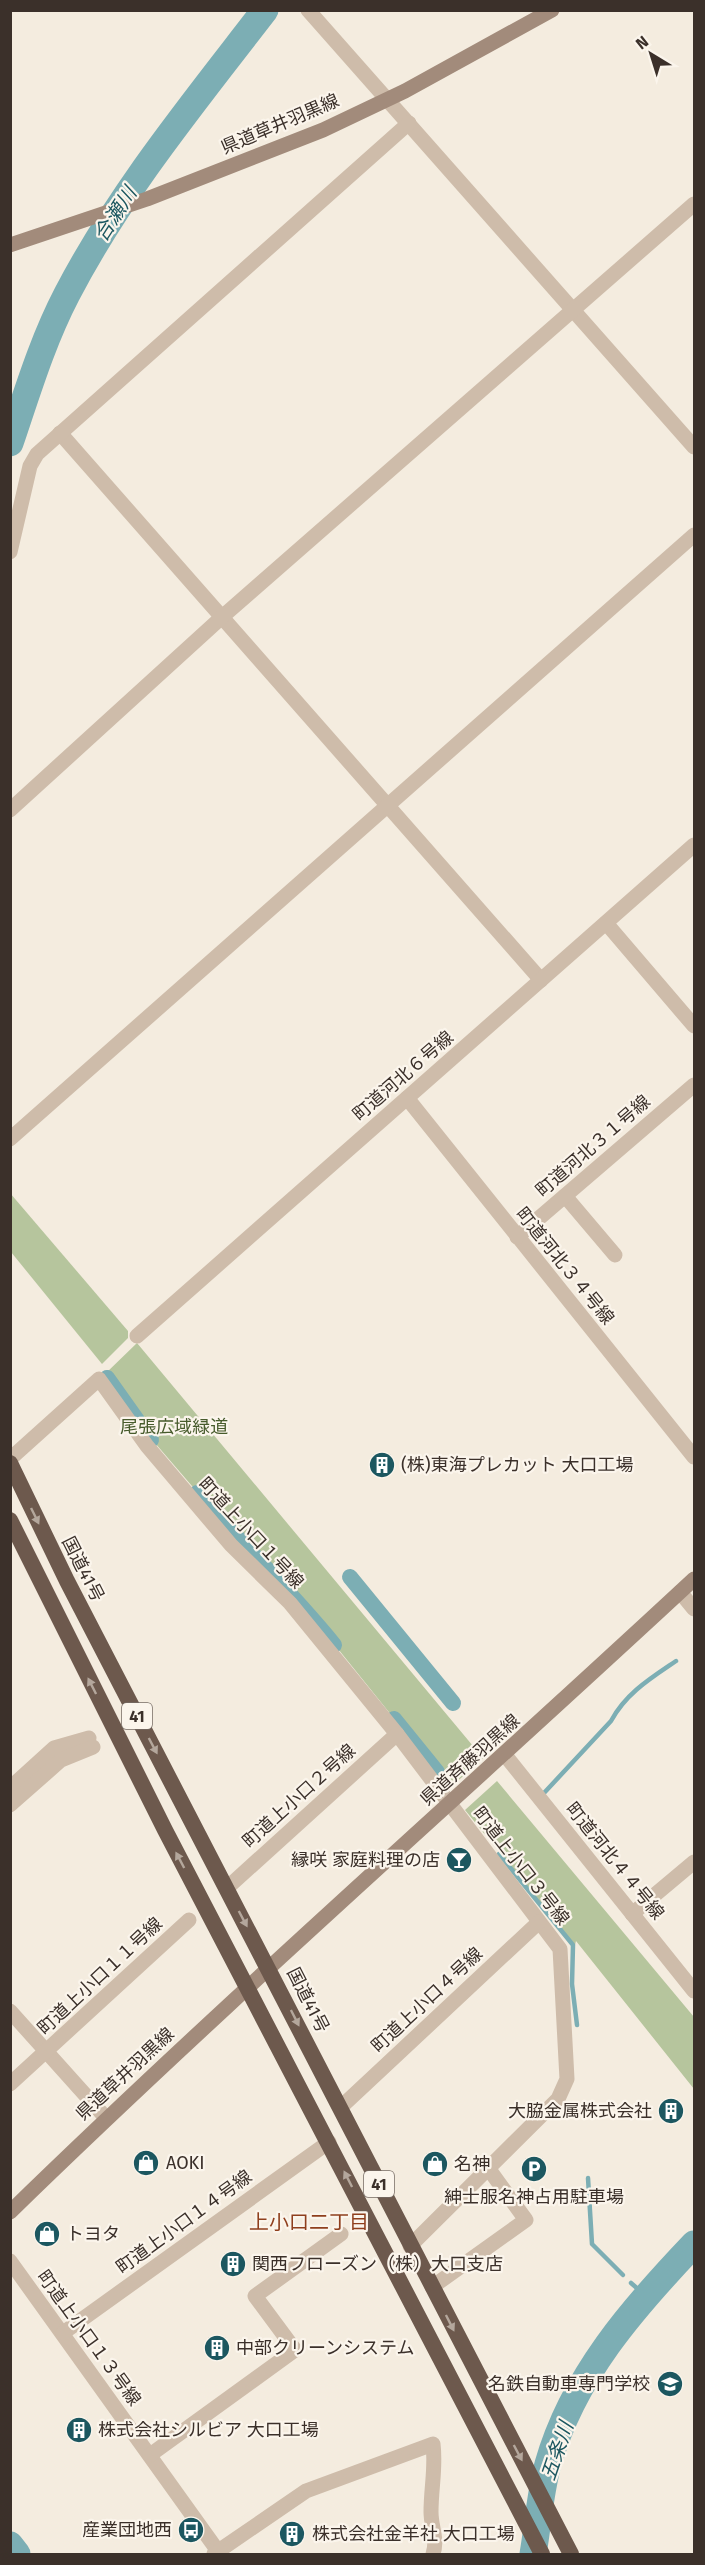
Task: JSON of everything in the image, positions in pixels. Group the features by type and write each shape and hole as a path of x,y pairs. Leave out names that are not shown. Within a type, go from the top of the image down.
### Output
{"highway":[{"name":"国道41号","path":"10,1461 67,1581 269,1966 490,2402 571,2554"},
{"name":"41","path":"10,1520 159,1820 542,2554"}],"main road":[{"name":"県道草井羽黒線","path":"10,245 147,199 313,134 387,99 552,10"},
{"name":"県道斉藤羽黒線","path":"269,1966 505,1755 694,1579"},
{"name":"県道草井羽黒線","path":"10,2212 106,2118 269,1966"}],"street":[{"path":"308,10 694,447"},
{"path":"10,552 30,466 37,454 409,123"},
{"path":"10,810 222,617 694,204"},
{"path":"60,433 541,980"},
{"path":"10,1139 694,535"},
{"name":"町道河北６号線","path":"137,1336 694,845"},
{"path":"606,923 694,1026"},
{"name":"町道河北３１号線","path":"517,1238 694,1085"},
{"name":"町道河北３４号線","path":"407,1098 694,1457"},
{"path":"565,1196 615,1255"},
{"name":"町道上小口１号線","path":"10,1461 99,1379 147,1446 231,1545 290,1603 446,1795 449,1805"},
{"path":"680,1592 694,1609"},
{"name":"町道上小口２号線","path":"227,1888 397,1734"},
{"path":"10,1788 54,1748 91,1743 61,1760 10,1805"},
{"name":"町道河北４４号線","path":"505,1755 694,1991"},
{"name":"町道上小口３号線","path":"410,2246 558,2099 567,2079 560,1949 449,1805"},
{"path":"632,1914 694,1862"},
{"name":"町道上小口１１号線","path":"10,2084 189,1920"},
{"name":"町道上小口４号線","path":"341,2107 540,1922"},
{"path":"10,2011 106,2118"},
{"name":"町道上小口１４号線","path":"63,2333 329,2142"},
{"path":"432,2287 526,2220 488,2168"},
{"path":"150,2455 295,2350 255,2296 341,2234"},
{"name":"町道上小口１３号線","path":"10,2261 150,2455 218,2554"},
{"path":"218,2554 306,2491 433,2444 436,2465 431,2516 436,2544 433,2554"}],"green space":[{"path":"10,1193 128,1331 128,1338 102,1364 11,1252"},
{"name":"尾張広域緑道","path":"137,1343 483,1758 450,1788 318,1624 278,1578 235,1536 155,1443 105,1374"},
{"path":"497,1781 694,2017 694,2089 576,1941 575,1945 465,1810"}],"waterway":[{"name":"合瀬川","path":"10,443 50,330 88,256 134,183 265,10"},
{"path":"107,1378 151,1440"},
{"path":"197,1493 334,1645"},
{"path":"350,1577 453,1703"},
{"path":"544,1793 611,1721 624,1702 648,1680 676,1661"},
{"path":"394,1719 437,1772"},
{"path":"499,1854 573,1945 572,1984 577,2025"},
{"path":"588,2178 592,2244 623,2275"},
{"name":"五条川","path":"533,2554 545,2475 559,2432 573,2402 607,2345 649,2293 694,2244"},
{"path":"631,2283 646,2296"},
{"name":"合瀬川","path":"10,2545 17,2554"}],"place":[{"name":"(株)東海プレカット 大口工場","path":"382,1465"},
{"name":"縁咲 家庭料理の店","path":"459,1860"},
{"name":"大脇金属株式会社","path":"671,2111"},
{"name":"AOKI","path":"146,2163"},
{"name":"名神","path":"435,2164"},
{"name":"紳士服名神占用駐車場","path":"534,2169"},
{"name":"トヨタ","path":"47,2234"},
{"name":"関西フローズン（株）大口支店","path":"233,2264"},
{"name":"中部クリーンシステム","path":"217,2348"},
{"name":"名鉄自動車専門学校","path":"670,2384"},
{"name":"株式会社シルビア 大口工場","path":"79,2430"},
{"name":"産業団地西","path":"191,2530"},
{"name":"株式会社金羊社 大口工場","path":"292,2534"}],"district":[{"name":"上小口二丁目","path":"309,2222"}]}
